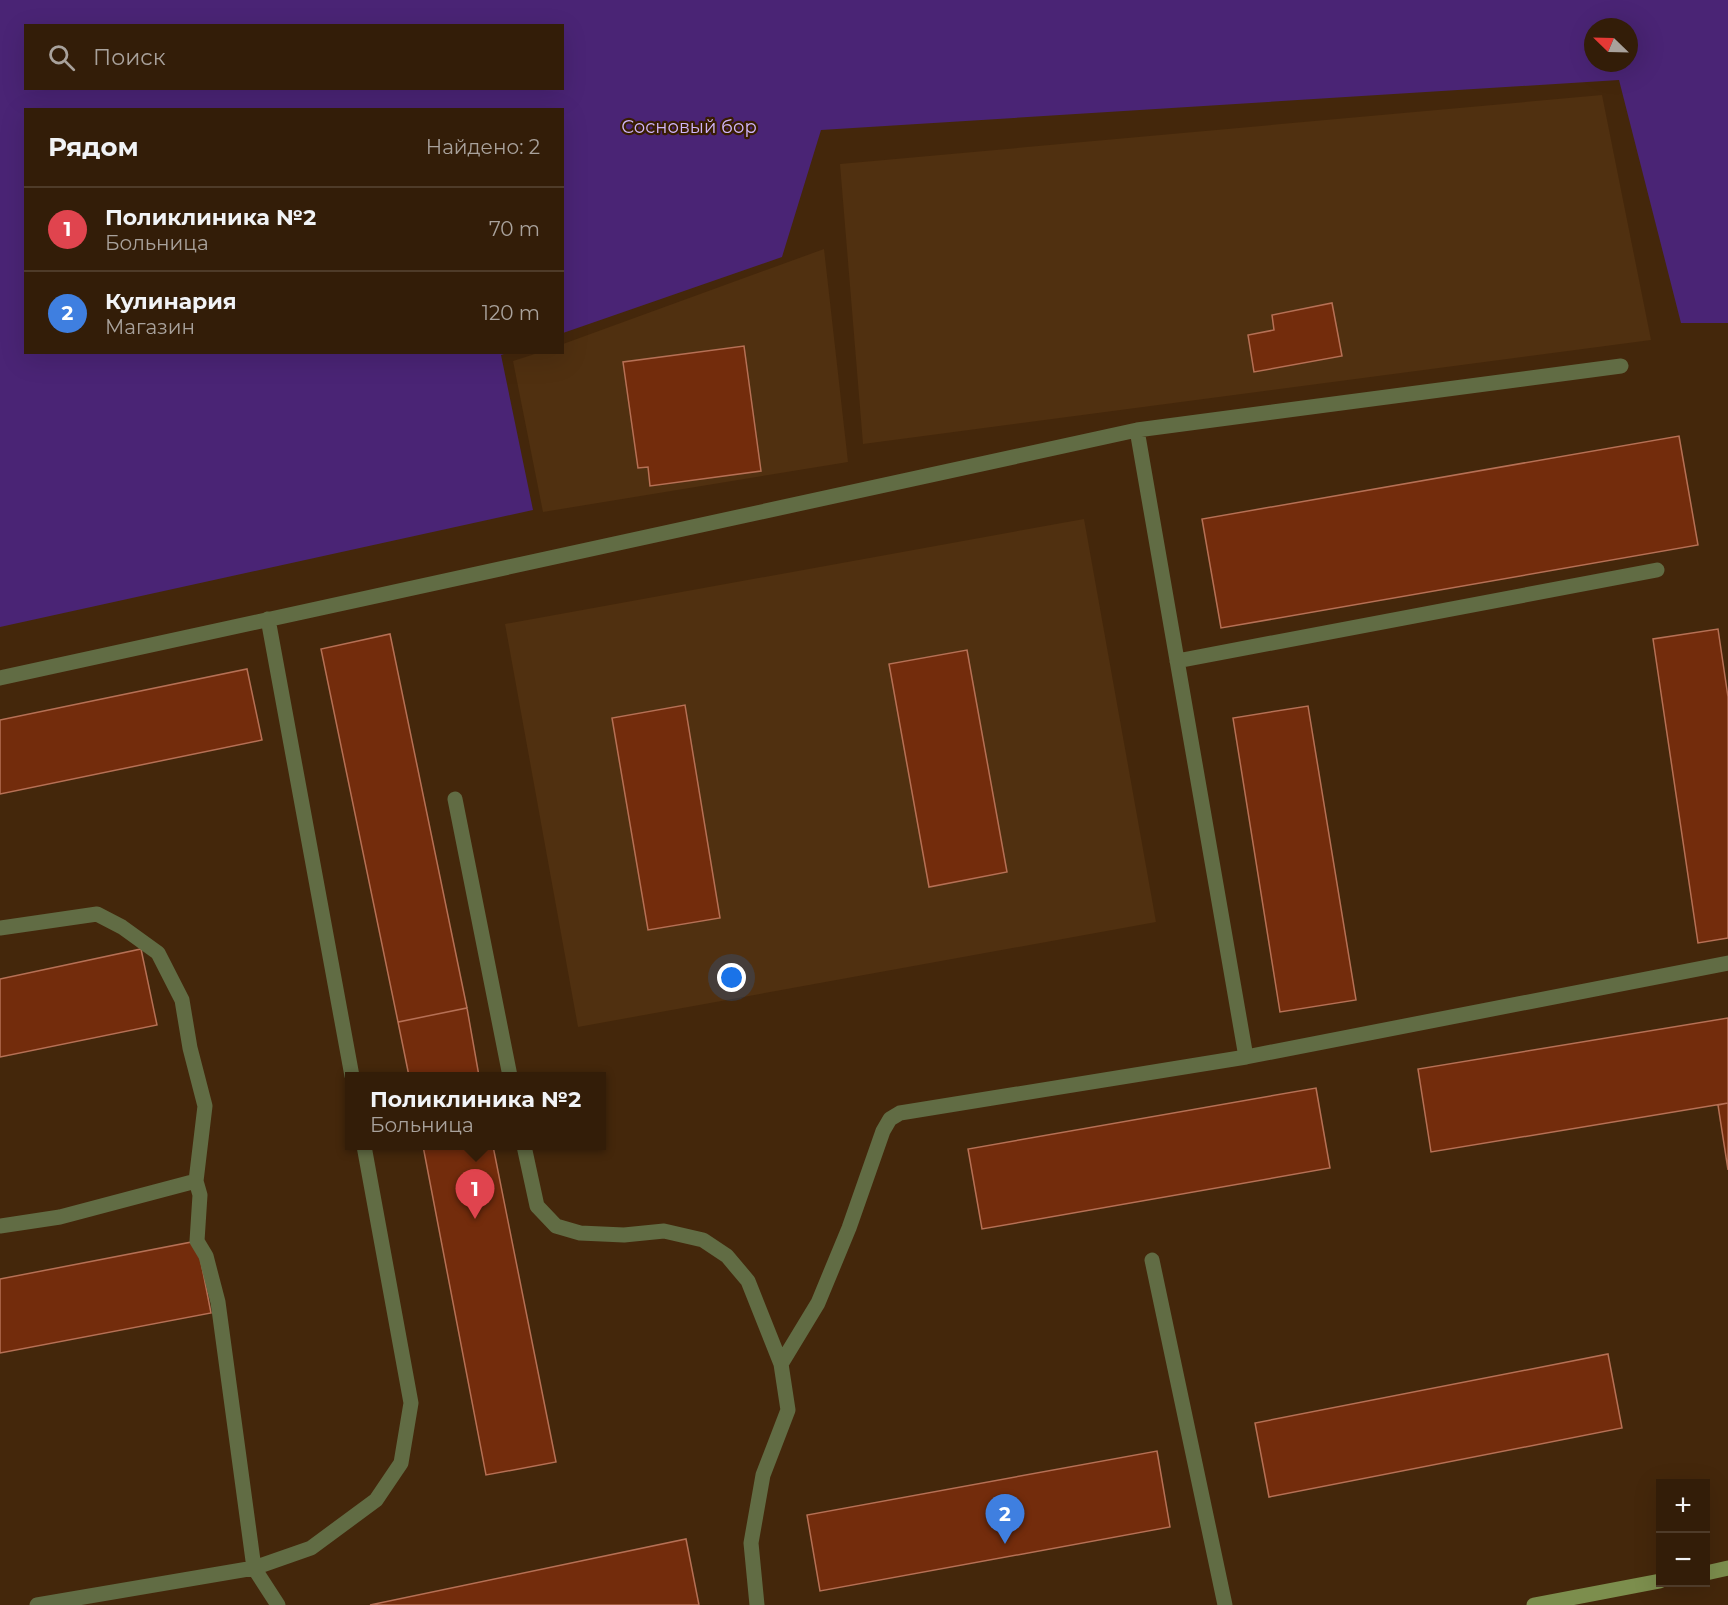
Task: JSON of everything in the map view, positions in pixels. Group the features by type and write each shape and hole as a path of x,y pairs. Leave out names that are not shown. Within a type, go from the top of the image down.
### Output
{"main road":[{"path":"1710,1572 1728,1568"},
{"path":"1534,1605 1656,1582"}],"street":[{"path":"0,678 1137,430 1621,366"},
{"path":"1137,430 1246,1057"},
{"path":"1177,661 1657,570"},
{"path":"268,619 351,1072"},
{"path":"455,799 509,1072"},
{"path":"0,928 97,914 122,927 158,953 182,1000 190,1048 206,1106 196,1181 200,1196 197,1241 206,1256 218,1302 254,1568 278,1605"},
{"path":"781,1364 818,1303 849,1228 883,1131 890,1119 900,1113 1246,1057 1728,963"},
{"path":"38,1605 254,1568 311,1548 376,1500 401,1463 411,1403 365,1150"},
{"path":"525,1150 537,1206 556,1226 580,1233 624,1235 664,1231 704,1240 727,1256 748,1281 781,1364 789,1410 763,1474 750,1543 757,1605"},
{"path":"0,1226 60,1217 196,1181"},
{"path":"1152,1260 1226,1605"}],"shaded area":[{"path":"1602,95 1651,340 863,444 840,164"},
{"path":"824,249 848,462 543,512 513,361 535,354 564,354 564,344"},
{"path":"1084,519 1156,922 578,1027 505,624"}],"green space":[{"name":"Сосновый бор","path":"0,0 1728,0 1728,323 1681,323 1619,80 821,130 782,257 564,333 564,108 24,108 24,354 504,354 501,355 533,510 0,627"}],"building":[{"path":"1332,303 1342,356 1254,372 1248,335 1274,330 1272,315"},
{"path":"744,346 761,471 650,486 648,467 638,468 623,362"},
{"path":"1679,436 1698,545 1221,628 1202,519"},
{"path":"1718,629 1728,697 1728,938 1698,943 1653,639"},
{"path":"390,634 467,1008 398,1022 321,649"},
{"path":"967,650 1007,872 929,887 889,664"},
{"path":"247,669 262,740 0,794 0,720"},
{"path":"685,705 720,918 648,930 612,718"},
{"path":"1308,706 1356,1000 1280,1012 1233,718"},
{"path":"141,949 157,1025 0,1057 0,979"},
{"path":"467,1008 478,1072 408,1072 398,1022"},
{"path":"1728,1018 1728,1103 1431,1152 1418,1069"},
{"path":"1316,1088 1330,1168 982,1229 968,1149"},
{"path":"1728,1103 1728,1170 1718,1105"},
{"path":"424,1150 494,1150 556,1462 486,1475"},
{"path":"197,1241 211,1313 0,1353 0,1279"},
{"path":"1608,1354 1622,1428 1269,1497 1255,1423"},
{"path":"1157,1451 1170,1527 820,1591 807,1515"},
{"path":"686,1539 699,1605 370,1605"}],"place":[{"name":"Поликлиника №2","path":"475,1219"},
{"name":"Кулинария","path":"1005,1544"}]}
